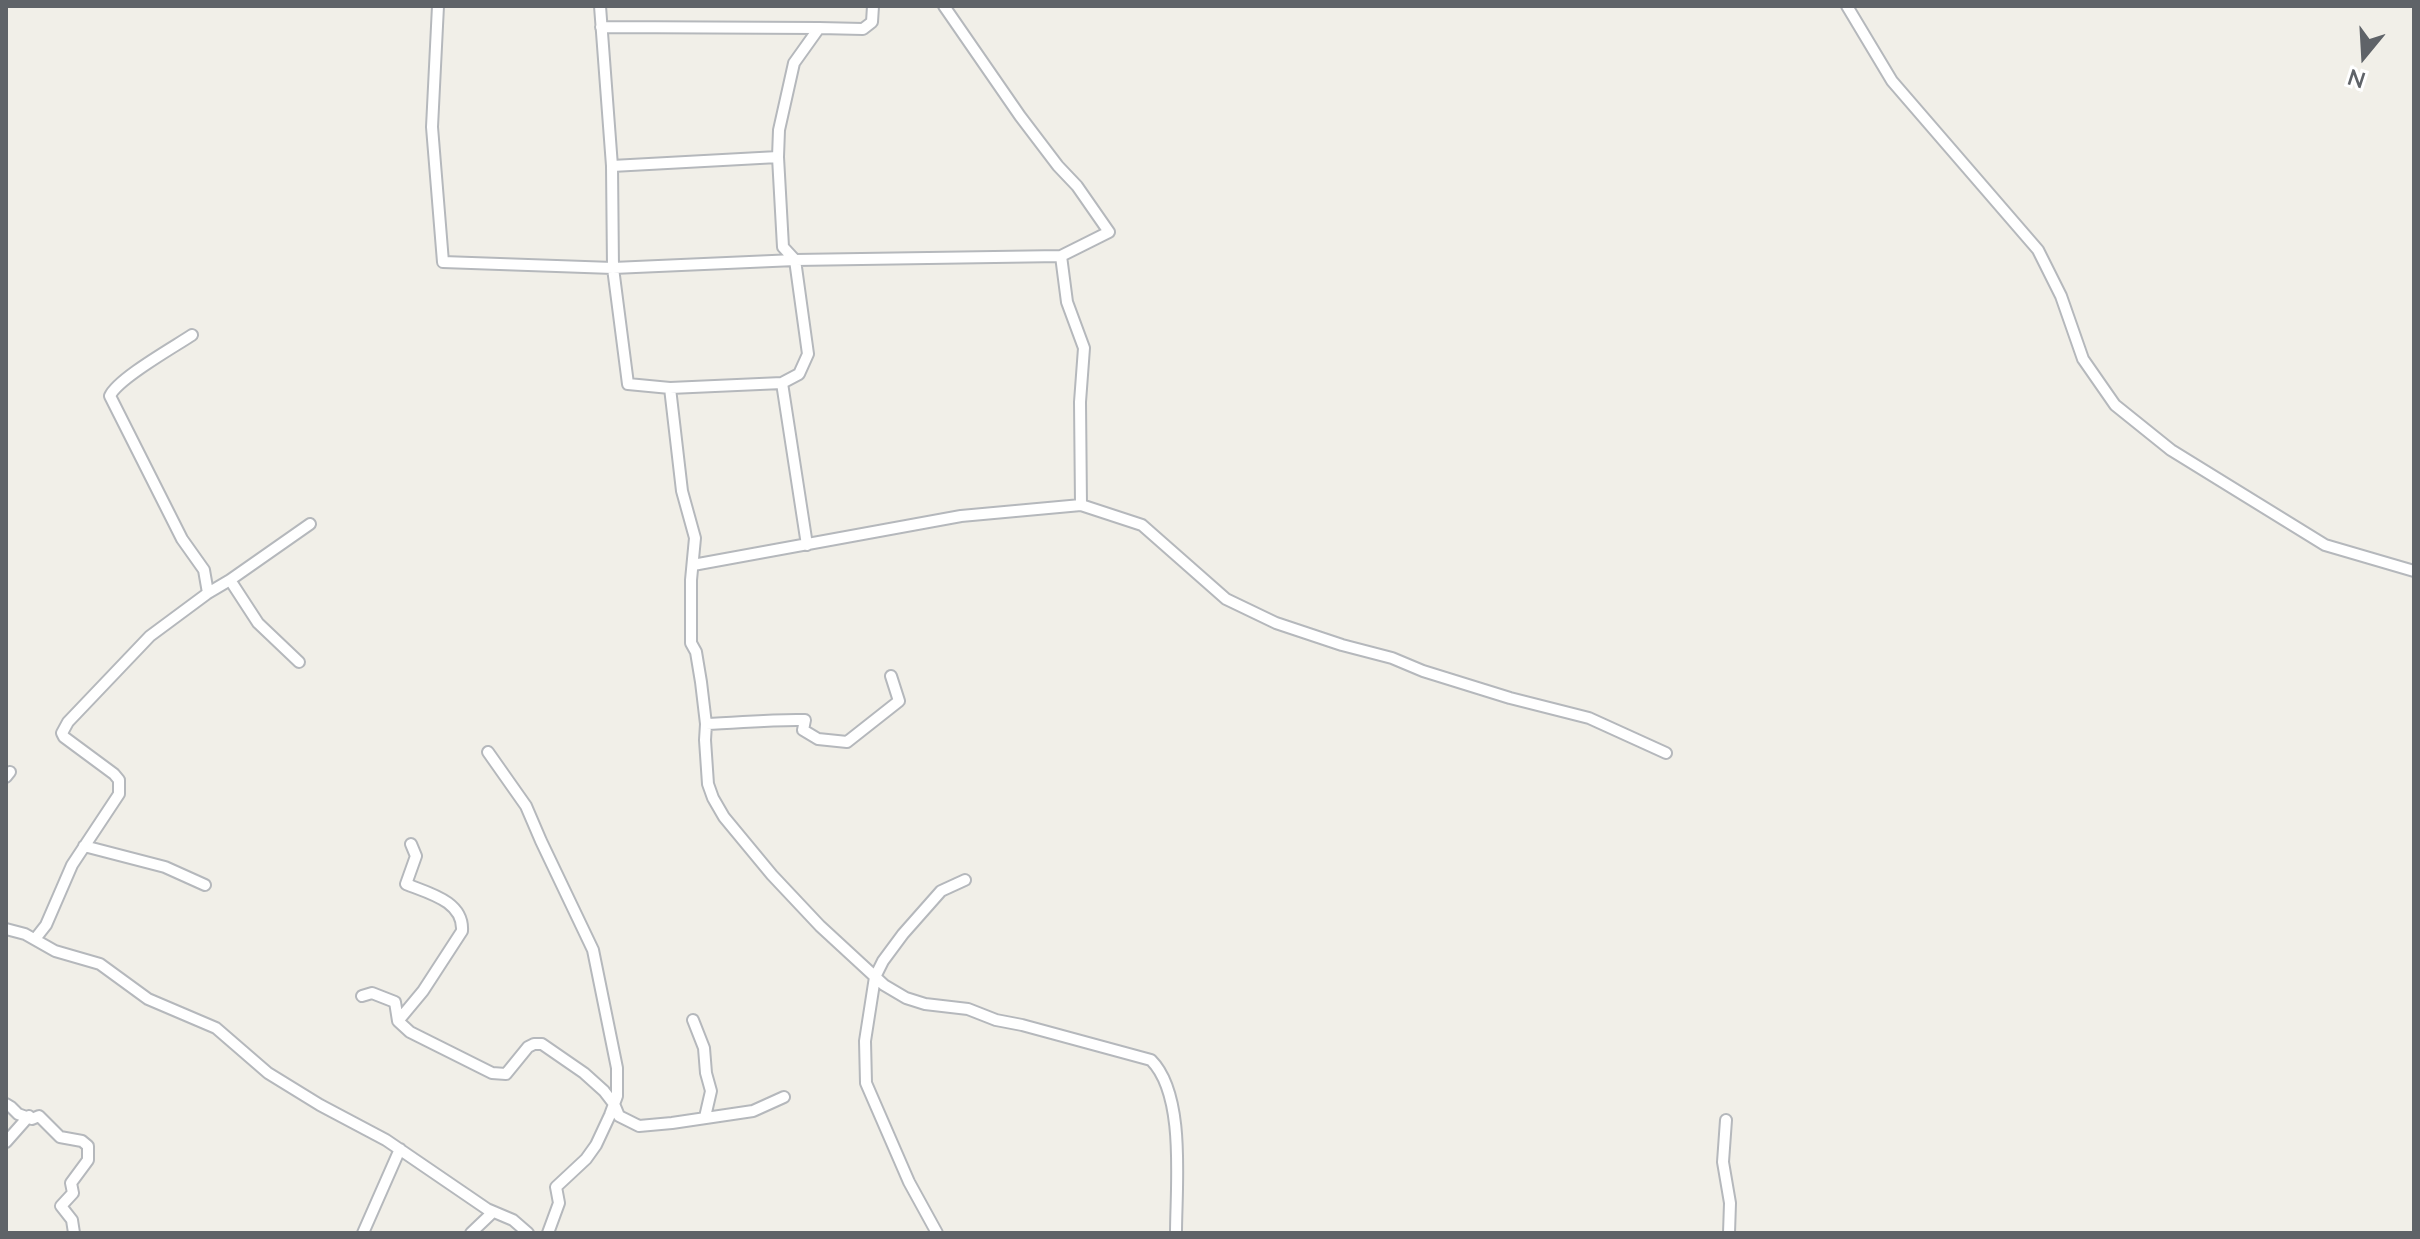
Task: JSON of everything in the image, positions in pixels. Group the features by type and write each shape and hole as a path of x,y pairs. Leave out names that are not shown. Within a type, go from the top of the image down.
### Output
{"street":[{"path":"438,6 432,127 443,262 613,268 795,260 1061,256 1109,232 1077,186 1020,116 944,6"},
{"path":"600,6 612,166 613,268 628,384 670,388 782,383 799,374 808,354 795,260 783,247 779,130 794,63 819,28"},
{"path":"601,27 863,29 872,22 873,6"},
{"path":"1847,6 1892,81 2038,250 2061,296 2083,359 2115,405 2171,450 2325,545 2414,571"},
{"path":"612,166 778,157"},
{"path":"1061,256 1067,302 1084,348 1080,402 1081,505"},
{"path":"192,335 113,389 110,396 182,539 204,570 208,593"},
{"path":"782,383 807,545"},
{"path":"670,388 682,491 695,538 691,643 696,652 701,682 708,784 724,817 788,893 875,977 906,998 968,1009 996,1020 1151,1060 1163,1080 1176,1123 1176,1233"},
{"path":"693,565 961,516 1081,505 1142,525 1226,599 1276,623 1510,698 1589,718 1666,753"},
{"path":"35,939 46,925 72,865 119,794 120,787 114,774 64,737 64,728 150,636 310,524"},
{"path":"230,580 258,623 299,662"},
{"path":"706,724 805,720 803,730 818,739 847,742 899,701 891,676"},
{"path":"488,752 526,806 593,950 617,1068 614,1104 596,1145 586,1159 556,1187 559,1203 548,1233"},
{"path":"398,1021 423,991 462,931 459,915 448,902 406,884 416,856 411,844"},
{"path":"84,846 165,867 205,885"},
{"path":"937,1233 909,1182 866,1083 865,1041 875,977 893,946 941,891 965,880"},
{"path":"6,929 35,939 55,951 100,964 148,999 216,1028 268,1073 400,1149 493,1212 513,1220 528,1233"},
{"path":"362,996 372,993 395,1002 398,1021 410,1032 492,1073 506,1074 528,1047 542,1044 584,1073 614,1104 619,1116 639,1126 753,1111 784,1097"},
{"path":"693,1020 704,1048 711,1091 705,1117"},
{"path":"6,1104 18,1114 32,1119 39,1116 60,1137 82,1141 88,1146 88,1160 71,1183 73,1193 61,1206 72,1220 74,1233"},
{"path":"6,1142 29,1116"},
{"path":"1726,1120 1723,1162 1730,1203 1729,1233"},
{"path":"363,1233 400,1149"},
{"path":"471,1233 493,1212"}]}
